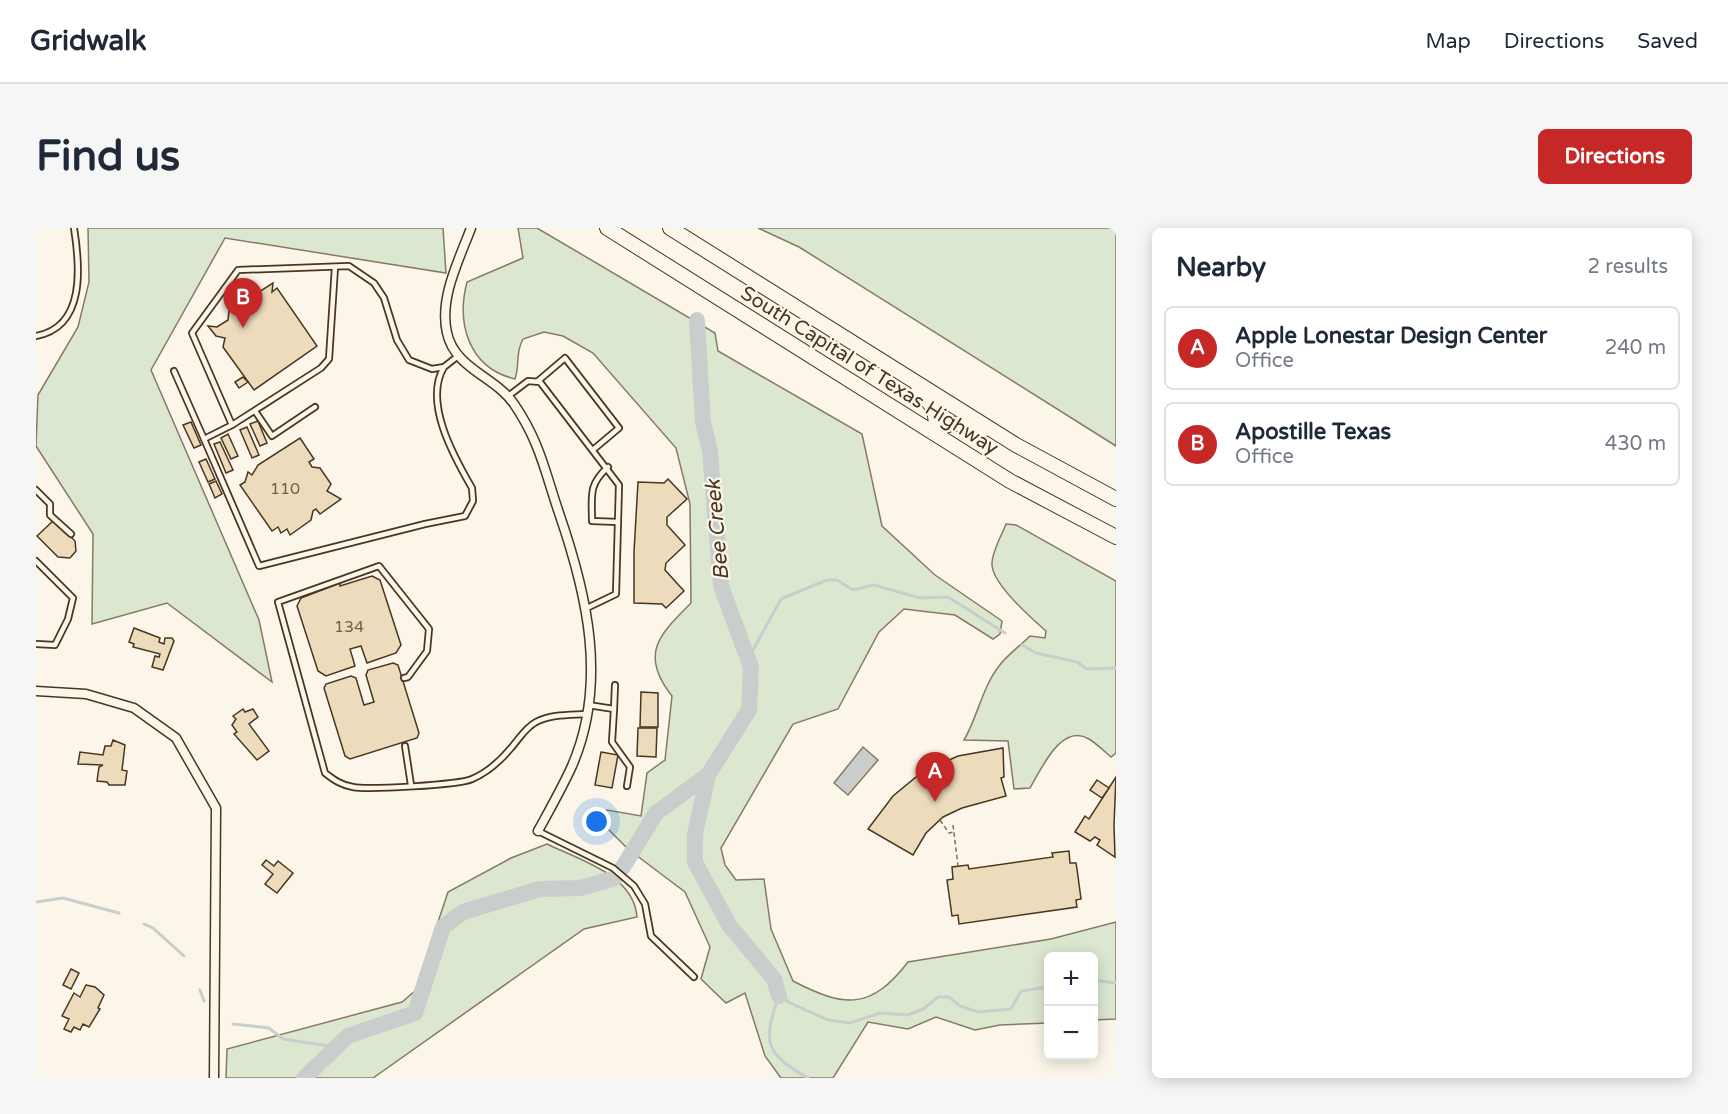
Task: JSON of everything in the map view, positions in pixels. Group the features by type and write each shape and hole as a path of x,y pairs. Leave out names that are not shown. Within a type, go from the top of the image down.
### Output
{"highway":[{"name":"South Capital of Texas Highway","path":"607,228 1039,498 1116,537"},
{"name":"South Capital of Texas Highway","path":"670,228 1030,453 1116,499"},
{"path":"897,370 934,407 936,421 934,433"},
{"path":"934,433 945,424 960,424 1030,453"}],"street":[{"path":"471,228 449,290 445,309 447,332 458,356 507,397 536,438 575,557 587,608 591,656 587,710 572,765 538,831"},
{"path":"36,691 86,694 134,708 176,738 216,808 214,1078"}],"lane":[{"path":"36,336 44,334 61,322 75,305 78,281 74,228"},
{"path":"232,425 192,333 238,270 349,266 374,283 384,298 398,340 410,360 432,369 444,367"},
{"path":"204,439 255,411 321,368 329,359 334,267"},
{"path":"174,371 259,566 424,524 465,516 473,501 472,488 438,408 438,377 444,367 458,356"},
{"path":"538,381 565,358 619,428 594,449"},
{"path":"507,397 528,381 538,381 546,386 619,484 616,594 587,608"},
{"path":"255,411 272,436 315,407"},
{"path":"608,467 594,481 592,521 618,522"},
{"path":"36,490 50,504 50,515 71,534"},
{"path":"36,561 73,598 69,619 56,645 36,644"},
{"path":"404,678 408,677 427,651 429,629 379,566 278,602 325,773 339,784 356,788 446,784 471,780 492,766 536,722 587,710 614,709"},
{"path":"615,685 612,741 630,767 627,786"},
{"path":"405,746 411,785"},
{"path":"538,831 612,868 634,886 645,904 651,936 694,977"}],"path":[{"path":"940,820 950,833 954,831"},
{"path":"953,825 958,866"}],"green space":[{"path":"88,228 443,228 446,273 225,238 151,370 259,620 272,682 167,603 92,624 93,534 36,446 38,395 78,327 89,282"},
{"path":"518,228 537,228 715,333 718,351 862,434 882,526 935,575 1002,621 1000,634 993,639 955,615 904,609 879,632 838,709 793,724 721,848 725,865 736,880 764,879 771,929 793,981 828,996 842,1000 856,1000 882,989 908,962 1051,939 1116,922 1116,1019 1098,1020 1098,952 1044,952 1044,1023 1000,1025 975,1030 936,1017 908,1029 868,1022 833,1078 781,1078 765,1056 745,993 726,1003 701,979 710,947 685,892 628,849 597,818 607,810 641,816 647,773 665,760 672,696 662,681 655,657 662,635 691,603 690,504 676,448 593,353 563,336 544,332 523,339 519,349 515,379 499,373 477,355 465,328 463,313 467,282 523,258"},
{"path":"758,228 1116,228 1116,446 799,247"},
{"path":"1006,524 1016,525 1116,581 1116,753 1111,757 1089,739 1079,735 1070,737 1053,750 1030,788 1014,789 1008,741 964,740 988,683 999,666 1030,636 1045,638 1046,631 1014,601 994,573 993,555"},
{"path":"547,844 589,863 616,880 634,902 637,917 584,929 373,1078 226,1078 227,1049 402,1002 415,991 448,892 511,858"}],"shaded area":[{"path":"863,747 878,760 848,795 834,783"}],"building":[{"path":"273,283 272,292 277,288 317,346 254,390 223,347 225,338 216,336 208,326 217,327 228,320 229,311"},
{"path":"243,377 248,382 239,388 235,382"},
{"path":"258,421 267,443 260,446 250,424"},
{"path":"191,422 201,445 194,448 183,425"},
{"path":"247,427 259,455 252,458 240,430"},
{"path":"228,434 238,456 231,459 221,438"},
{"path":"300,438 314,459 309,462 312,467 320,468 331,484 327,491 341,499 320,514 316,509 313,511 311,520 290,535 287,529 281,533 278,527 272,531 240,485 245,482 248,472 252,475 258,465"},
{"path":"220,442 233,470 226,473 214,444"},
{"path":"206,459 215,479 208,482 199,462"},
{"path":"668,479 687,499 667,517 667,525 685,545 666,563 665,570 684,591 666,608 662,604 634,603 634,552 638,482 664,483"},
{"path":"216,481 222,494 215,498 209,484"},
{"path":"54,520 75,541 76,551 70,558 58,557 37,536"},
{"path":"372,576 380,580 401,645 396,653 367,663 361,646 350,649 355,666 326,676 318,671 297,606 301,598 340,583 340,586"},
{"path":"134,628 160,638 159,642 164,644 165,638 172,638 174,641 163,670 152,667 155,656 159,657 160,654 133,647 134,644 129,642"},
{"path":"393,663 398,665 419,733 417,738 350,759 345,756 324,688 326,684 351,676 356,678 364,705 374,702 366,675 368,670"},
{"path":"641,692 658,693 658,727 640,727"},
{"path":"243,709 245,712 253,709 258,717 249,724 269,751 257,760 234,734 237,732 232,725 236,719 233,716"},
{"path":"638,728 657,728 656,757 637,756"},
{"path":"113,740 125,745 122,770 127,771 125,785 109,785 107,782 97,781 99,767 103,765 78,764 80,752 103,755 105,746 111,746"},
{"path":"1003,748 1004,777 1001,778 1006,796 962,808 943,817 926,833 913,855 868,829 893,796 921,773 958,756"},
{"path":"601,752 618,755 612,788 595,785"},
{"path":"1116,777 1115,857 1097,845 1100,840 1095,837 1090,841 1075,832 1085,816 1089,819"},
{"path":"1097,780 1109,788 1102,798 1090,790"},
{"path":"1069,851 1070,863 1076,863 1077,869 1081,899 1076,900 1077,907 959,924 958,915 952,916 947,880 953,879 952,867 968,865 969,869 1053,857 1052,853"},
{"path":"266,860 274,866 278,861 293,873 277,893 265,884 273,874 262,865"},
{"path":"71,969 79,973 71,989 63,985"},
{"path":"86,985 95,987 104,995 98,1008 100,1009 89,1027 83,1024 80,1030 74,1027 71,1032 64,1029 69,1019 62,1016 74,993 80,997"}],"waterway":[{"name":"Bee Creek","path":"623,867 656,813 708,775 749,710 751,667 721,586 710,451 703,422 697,320"},
{"path":"748,659 781,599 827,580 837,580 853,590 874,585 920,598 948,597 1005,633"},
{"path":"1022,645 1036,653 1077,662 1087,669 1116,668"},
{"path":"708,775 695,834 695,862 729,925 774,979 779,996"},
{"name":"Bee Creek","path":"304,1078 348,1036 415,1013 443,927 463,912 540,889 581,888 615,878"},
{"path":"36,902 63,898 119,913"},
{"path":"144,924 153,928 184,956"},
{"path":"774,979 788,1002 828,1020 850,1023 880,1013 908,1015 923,1009 938,997 949,997 960,1006 978,1012 1011,1009 1021,991 1044,988"},
{"path":"1098,981 1116,983"},
{"path":"200,990 204,1001"},
{"path":"779,996 770,1025 771,1045 783,1061 808,1078"},
{"path":"233,1024 269,1028 283,1039 336,1047"}],"place":[{"name":"Apostille Texas","path":"243,328"},
{"name":"Apple Lonestar Design Center","path":"935,802"}]}
